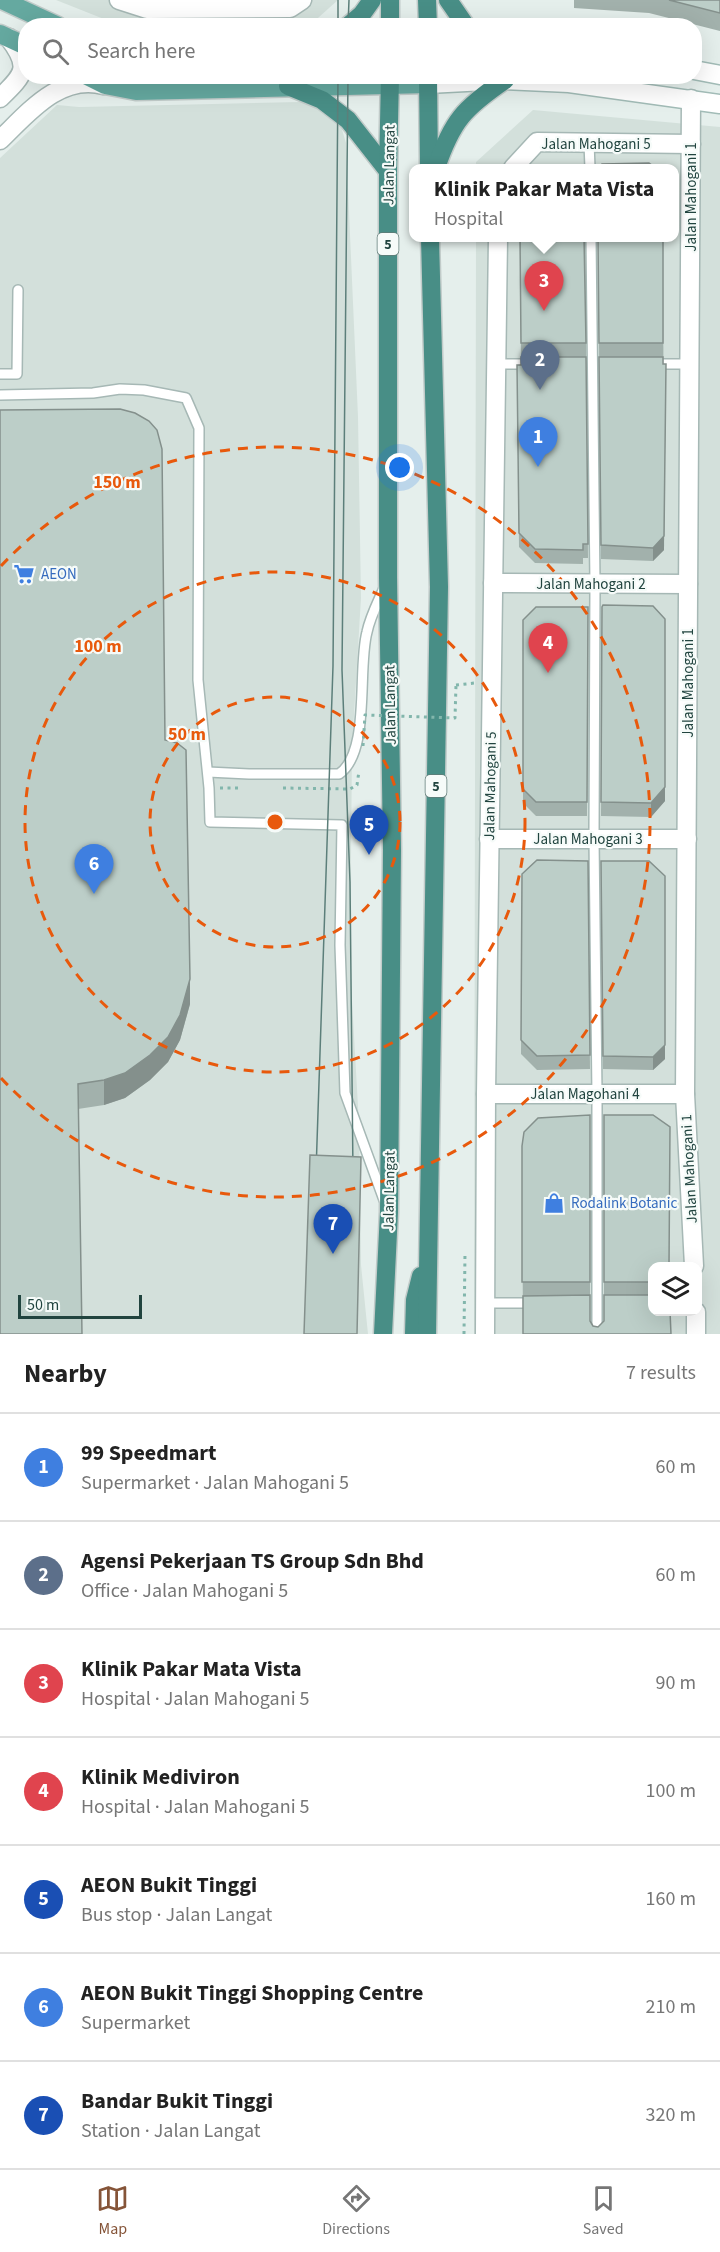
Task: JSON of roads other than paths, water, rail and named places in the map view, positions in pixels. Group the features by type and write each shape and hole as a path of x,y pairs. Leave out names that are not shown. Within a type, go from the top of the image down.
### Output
{"highway":[{"path":"357,18 372,0"},
{"path":"390,0 390,18"},
{"path":"427,0 428,18"},
{"path":"448,0 460,18"},
{"name":"Jalan Langat","path":"383,1334 389,1212 392,850 388,577 390,84"},
{"path":"428,84 429,164"},
{"path":"438,164 449,134 460,114 475,100 499,84"},
{"path":"288,86 322,100 348,120 388,171"},
{"name":"5","path":"428,1334 439,587 430,242"},
{"name":"5","path":"414,1334 415,1300 429,1248"}],"main road":[{"path":"2,0 41,18"},
{"path":"4,36 18,42"},
{"path":"105,85 136,91 322,84"}],"street":[{"path":"119,0 147,9 296,4"},
{"path":"4,36 18,51"},
{"path":"702,72 720,75"},
{"path":"0,98 18,78"},
{"path":"0,140 40,102 60,88 78,84"},
{"path":"577,84 720,104"},
{"name":"Jalan Mahogani 1","path":"691,99 685,1094 694,1262"},
{"name":"Jalan Mahogani 5","path":"517,164 537,142 691,144"},
{"name":"Jalan Mahogani 5","path":"485,1334 489,839 498,242"},
{"name":"Jalan Mahogani 2","path":"493,584 688,584"},
{"name":"Jalan Mahogani 3","path":"489,839 687,839"},
{"name":"Jalan Magohani 4","path":"486,1094 685,1094"},
{"path":"696,1316 696,1334"}],"lane":[{"path":"589,143 590,164"},
{"path":"591,242 595,584 597,1334"},
{"path":"0,374 16,374 18,290"},
{"path":"496,364 539,364"},
{"path":"582,364 603,364"},
{"path":"646,364 690,364"},
{"path":"0,394 93,393 120,389 144,390 186,398 199,428 198,680 208,772 210,822 342,825 340,945 345,1093 389,1212"},
{"path":"208,772 339,774 348,768 357,746 366,632 388,577"},
{"path":"485,1303 541,1303"},
{"path":"586,1303 608,1303"}],"tram line":[{"path":"338,0 338,18"},
{"path":"348,18 349,0"},
{"path":"316,1172 333,666 338,84"},
{"path":"348,84 342,670 350,882 353,1174"}],"place":[{"name":"Klinik Pakar Mata Vista","path":"544,311"},
{"name":"Agensi Pekerjaan TS Group Sdn Bhd","path":"540,390"},
{"name":"99 Speedmart","path":"538,467"},
{"name":"AEON","path":"24,574"},
{"name":"Klinik Mediviron","path":"548,673"},
{"name":"AEON Bukit Tinggi","path":"369,855"},
{"name":"AEON Bukit Tinggi Shopping Centre","path":"94,894"},
{"name":"Rodalink Botanic","path":"554,1203"},
{"name":"Bandar Bukit Tinggi","path":"333,1254"}]}
